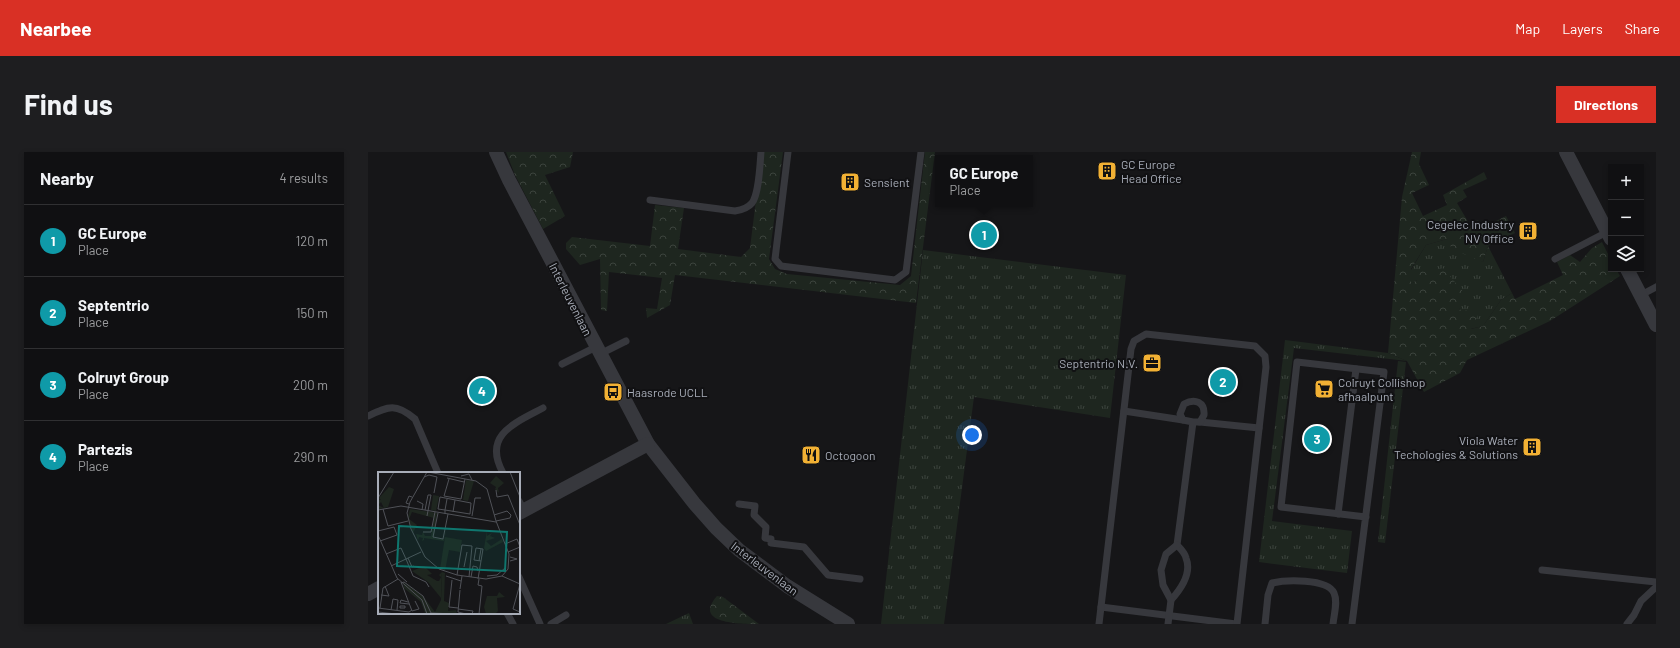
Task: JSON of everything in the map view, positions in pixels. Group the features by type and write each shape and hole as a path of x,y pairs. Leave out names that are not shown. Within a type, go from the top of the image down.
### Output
{"street":[{"name":"Interleuvenlaan","path":"496,152 509,180 598,351 648,444 707,518 739,550 787,586 848,624"},
{"path":"1566,152 1608,234"},
{"path":"1629,272 1656,325"},
{"path":"520,508 648,444"},
{"path":"368,594 378,589"}],"lane":[{"path":"650,200 735,211 744,209 752,203 756,193 761,152"},
{"path":"788,152 775,259 781,266 895,280 906,272 921,152"},
{"path":"1555,258 1608,236"},
{"path":"1641,295 1656,287"},
{"path":"1099,624 1131,349 1134,341 1146,334 1255,346 1265,356 1266,367 1237,624 1101,607"},
{"path":"562,364 626,341"},
{"path":"1352,624 1366,517 1384,372 1297,362 1281,506 1366,517"},
{"path":"1338,514 1356,369"},
{"path":"1171,600 1163,585 1161,570 1166,554 1177,545 1197,422 1204,415 1203,406 1198,401 1190,400 1184,404 1180,409 1180,414 1183,420"},
{"path":"368,416 384,408 392,407 401,409 408,413 415,419 438,472"},
{"path":"502,472 496,461 496,451 499,440 509,427 543,408"},
{"path":"1124,411 1197,422 1259,428"},
{"path":"739,504 755,506 754,515 766,527 765,538 771,539 771,543 804,547 828,575 860,579"},
{"path":"1168,624 1171,600 1181,588 1187,573 1186,558 1177,545"},
{"path":"1542,570 1656,582"},
{"path":"520,579 540,624"},
{"path":"1265,624 1268,595 1272,583 1286,580 1324,584 1333,592 1336,603 1333,624"},
{"path":"1627,624 1634,615 1641,601 1656,587"},
{"path":"507,614 512,624"},
{"path":"551,624 566,615"}],"green space":[{"path":"506,152 573,152 570,167 545,175 565,216 543,229 515,175"},
{"path":"762,152 783,152 769,259 775,269 787,274 900,285 911,276 925,152 935,152 916,303 675,275 670,305 647,318 646,308 657,309 662,278 609,272 607,311 601,310 600,259 580,265 566,249 566,243 572,237 650,246 655,205 684,208 678,249 741,257 750,248"},
{"path":"1412,152 1421,152 1419,164 1429,185 1412,193 1423,216 1447,205 1443,195 1484,172 1487,179 1463,190 1467,197 1457,203 1470,225 1478,220 1482,228 1506,216 1515,233 1488,246 1483,262 1452,249 1447,239 1426,245 1411,269 1411,284 1417,280 1416,273 1422,271 1427,273 1443,268 1464,293 1465,300 1459,308 1462,312 1470,309 1478,315 1471,329 1483,326 1501,300 1512,293 1515,299 1563,275 1557,262 1570,255 1580,262 1592,248 1602,242 1608,254 1608,272 1618,272 1620,276 1550,321 1467,360 1460,373 1424,392 1407,361 1388,353 1402,197"},
{"path":"1447,239 1483,262 1488,246 1512,293 1501,300 1483,326 1470,329 1459,308 1417,280 1411,284 1411,270 1426,245"},
{"path":"923,250 1126,275 1110,418 974,397 944,624 881,624"},
{"path":"1285,340 1388,353 1407,361 1294,348 1272,521 1352,531 1347,573 1259,562"},
{"path":"1398,361 1406,362 1385,543 1378,542"},
{"path":"717,596 723,597 759,624 731,623 714,617 710,612 711,605"},
{"path":"689,613 693,624 666,624"}],"place":[{"name":"GC Europe Head Office","path":"1107,171"},
{"name":"Sensient","path":"850,182"},
{"name":"Cegelec Industry NV Office","path":"1528,231"},
{"name":"GC Europe","path":"984,235"},
{"name":"Septentrio N.V.","path":"1152,363"},
{"name":"Septentrio","path":"1223,382"},
{"name":"Colruyt Collishop afhaalpunt","path":"1324,389"},
{"name":"Partezis","path":"482,391"},
{"name":"Haasrode UCLL","path":"613,392"},
{"name":"Colruyt Group","path":"1317,439"},
{"name":"Viola Water Techologies & Solutions","path":"1532,447"},
{"name":"Octogoon","path":"811,455"}]}
